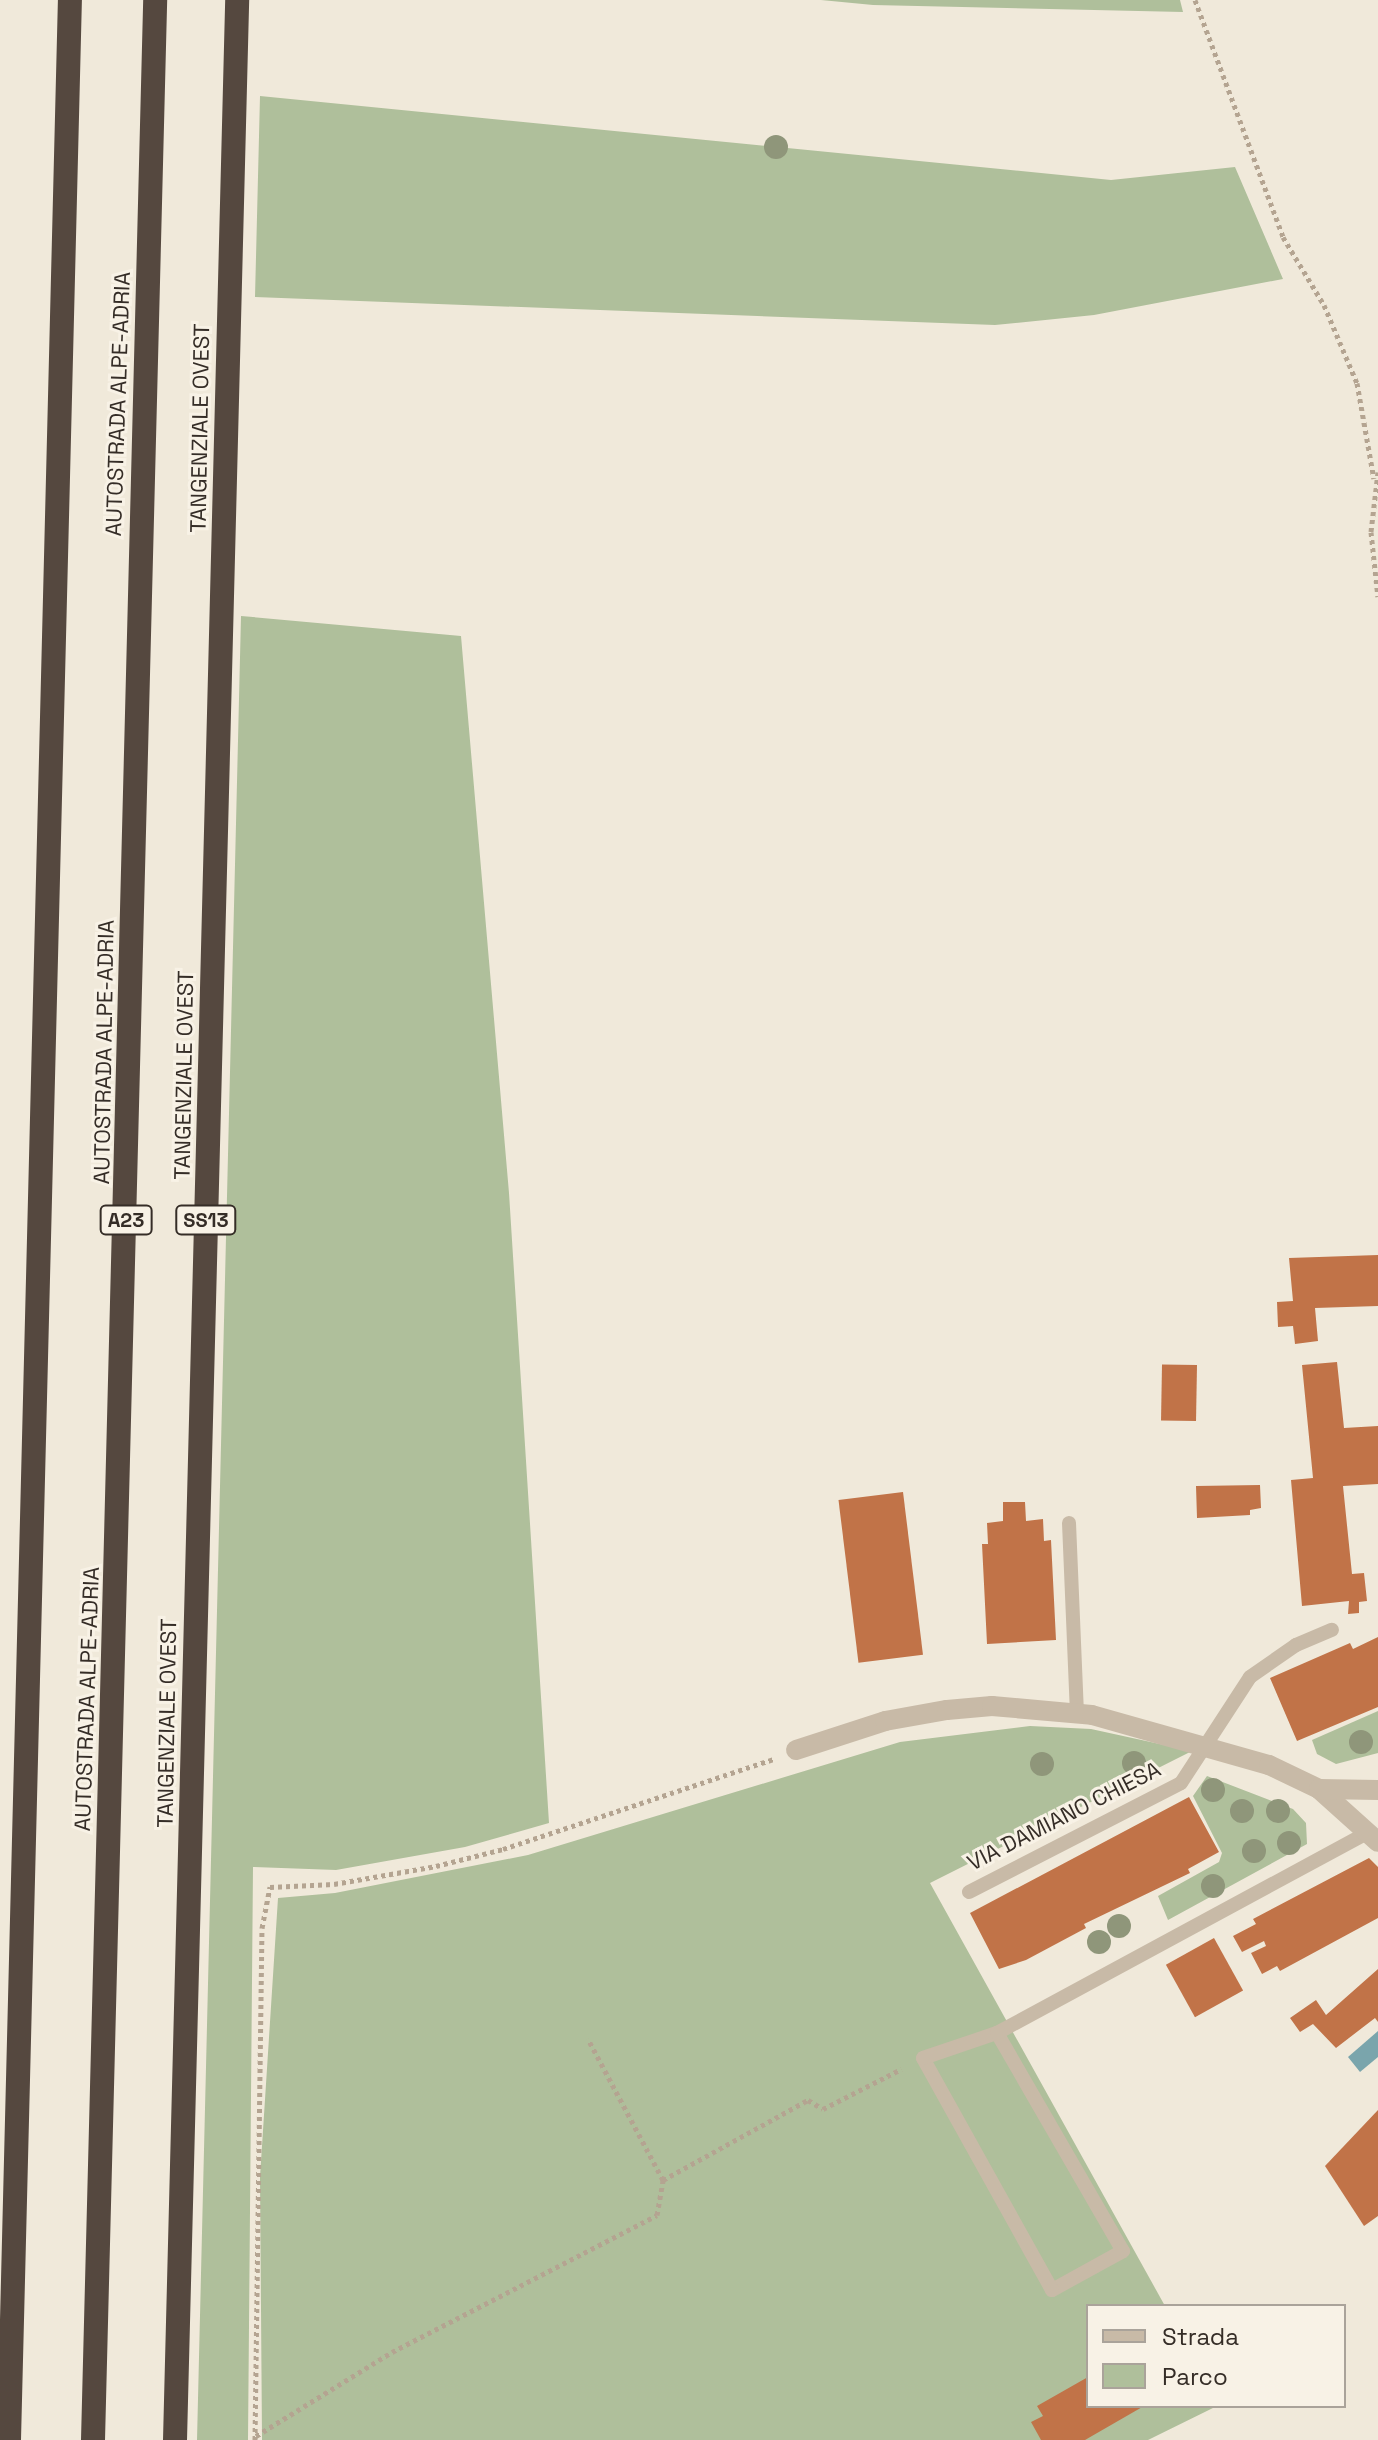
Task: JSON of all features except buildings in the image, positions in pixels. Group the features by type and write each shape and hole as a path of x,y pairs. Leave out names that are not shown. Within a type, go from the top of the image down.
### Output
{"highway":[{"path":"9,2440 70,0"},
{"name":"AUTOSTRADA ALPE-ADRIA","path":"93,2440 155,0"},
{"name":"TANGENZIALE OVEST","path":"175,2440 237,0"}],"street":[{"name":"VIA DAMIANO CHIESA","path":"796,1750 885,1721 992,1706 1077,1713 1206,1743 1319,1789 1366,1794 1378,1790"},
{"name":"VIA DAMIANO CHIESA","path":"1319,1789 1372,1838"}],"lane":[{"path":"1069,1523 1077,1713"},
{"name":"VIA DAMIANO CHIESA","path":"969,1892 1181,1783 1250,1677 1277,1656 1332,1630"},
{"path":"997,2033 1123,2251 1052,2290 923,2058 997,2033 1372,1838"}],"path":[{"path":"1195,0 1283,237 1324,305 1357,383 1374,479 1371,532 1378,597"},
{"path":"1374,479 1378,472"},
{"path":"255,2438 262,1928 270,1887 369,1878 503,1849 796,1750"},
{"path":"255,2438 392,2352 657,2215 663,2180 588,2039"},
{"path":"663,2180 808,2100 823,2109 923,2058"}],"green space":[{"path":"821,0 1180,0 1183,12 873,5"},
{"path":"260,96 1111,180 1235,167 1283,279 1094,315 995,325 255,297"},
{"path":"241,616 461,636 509,1193 549,1823 465,1847 336,1870 253,1867 248,2440 197,2440"},
{"path":"1378,1711 1378,1753 1336,1764 1317,1754 1312,1740"},
{"path":"1030,1726 1091,1729 1192,1751 930,1883 1164,2304 1086,2304 1086,2408 1213,2408 1148,2440 262,2440 260,2177 278,1898 335,1893 528,1855 900,1742"},
{"path":"1207,1776 1293,1809 1306,1823 1307,1844 1168,1920 1158,1896 1219,1862 1222,1853 1193,1796"}],"water":[{"path":"1378,2031 1378,2057 1360,2072 1348,2057"}]}
